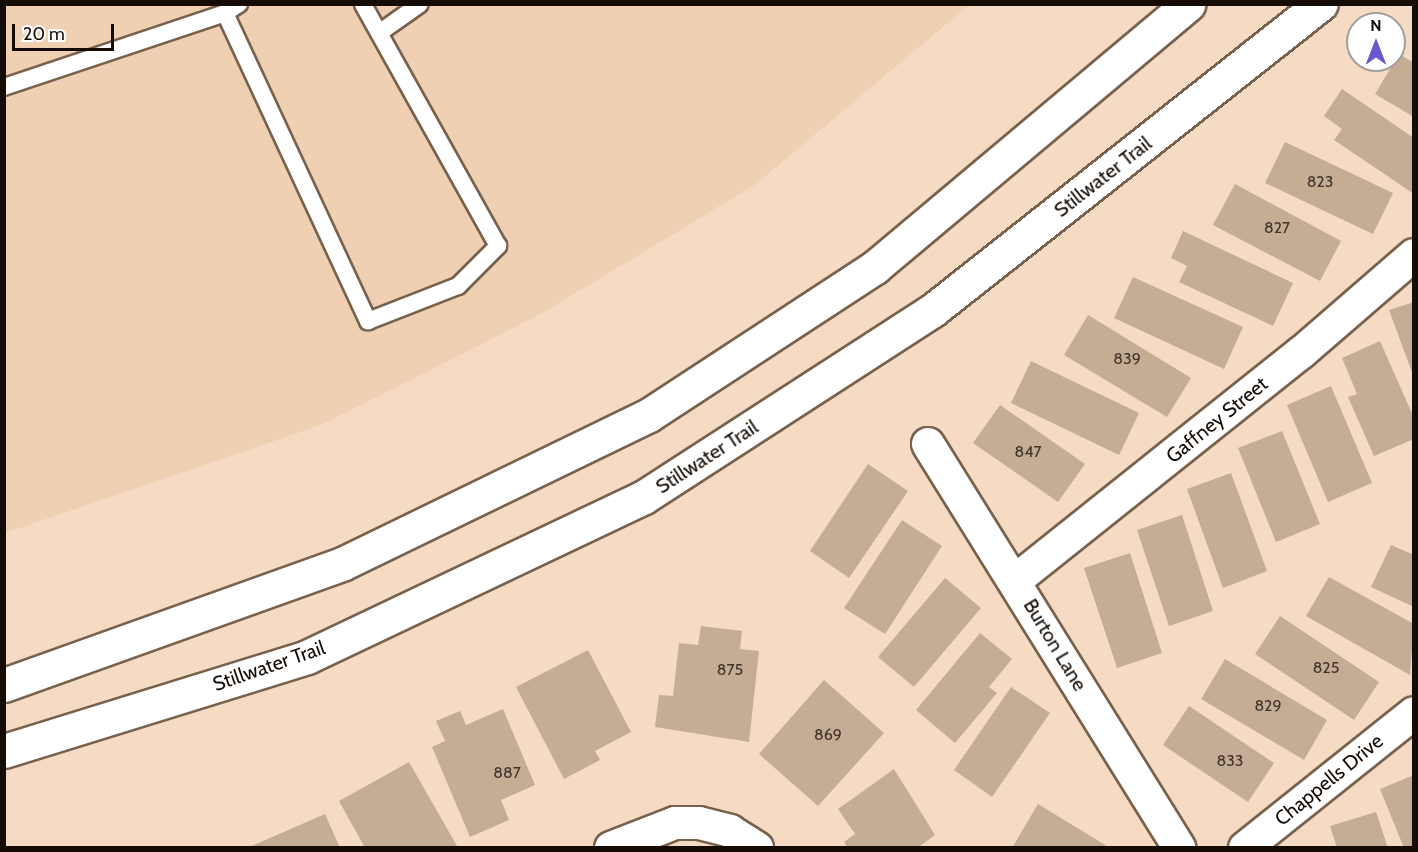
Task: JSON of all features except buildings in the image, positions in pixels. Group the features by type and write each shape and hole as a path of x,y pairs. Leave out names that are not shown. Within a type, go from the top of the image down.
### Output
{"main road":[{"path":"4,685 342,564 649,415 875,267 1188,4"},
{"name":"Stillwater Trail","path":"4,751 307,657 644,497 933,310 1321,4"}],"street":[{"name":"Gaffney Street","path":"1016,580 1302,352 1413,255"},
{"name":"Burton Lane","path":"928,444 1016,580 1179,848"},
{"name":"Chappells Drive","path":"1245,848 1413,713"},
{"path":"610,848 648,830 675,823 699,823 730,831 757,848"}],"lane":[{"path":"5,87 232,9 368,321 458,286 498,246 363,4"},
{"path":"379,33 420,4"}],"shaded area":[{"path":"4,5 969,5 756,184 543,313 321,425 5,533"}]}
